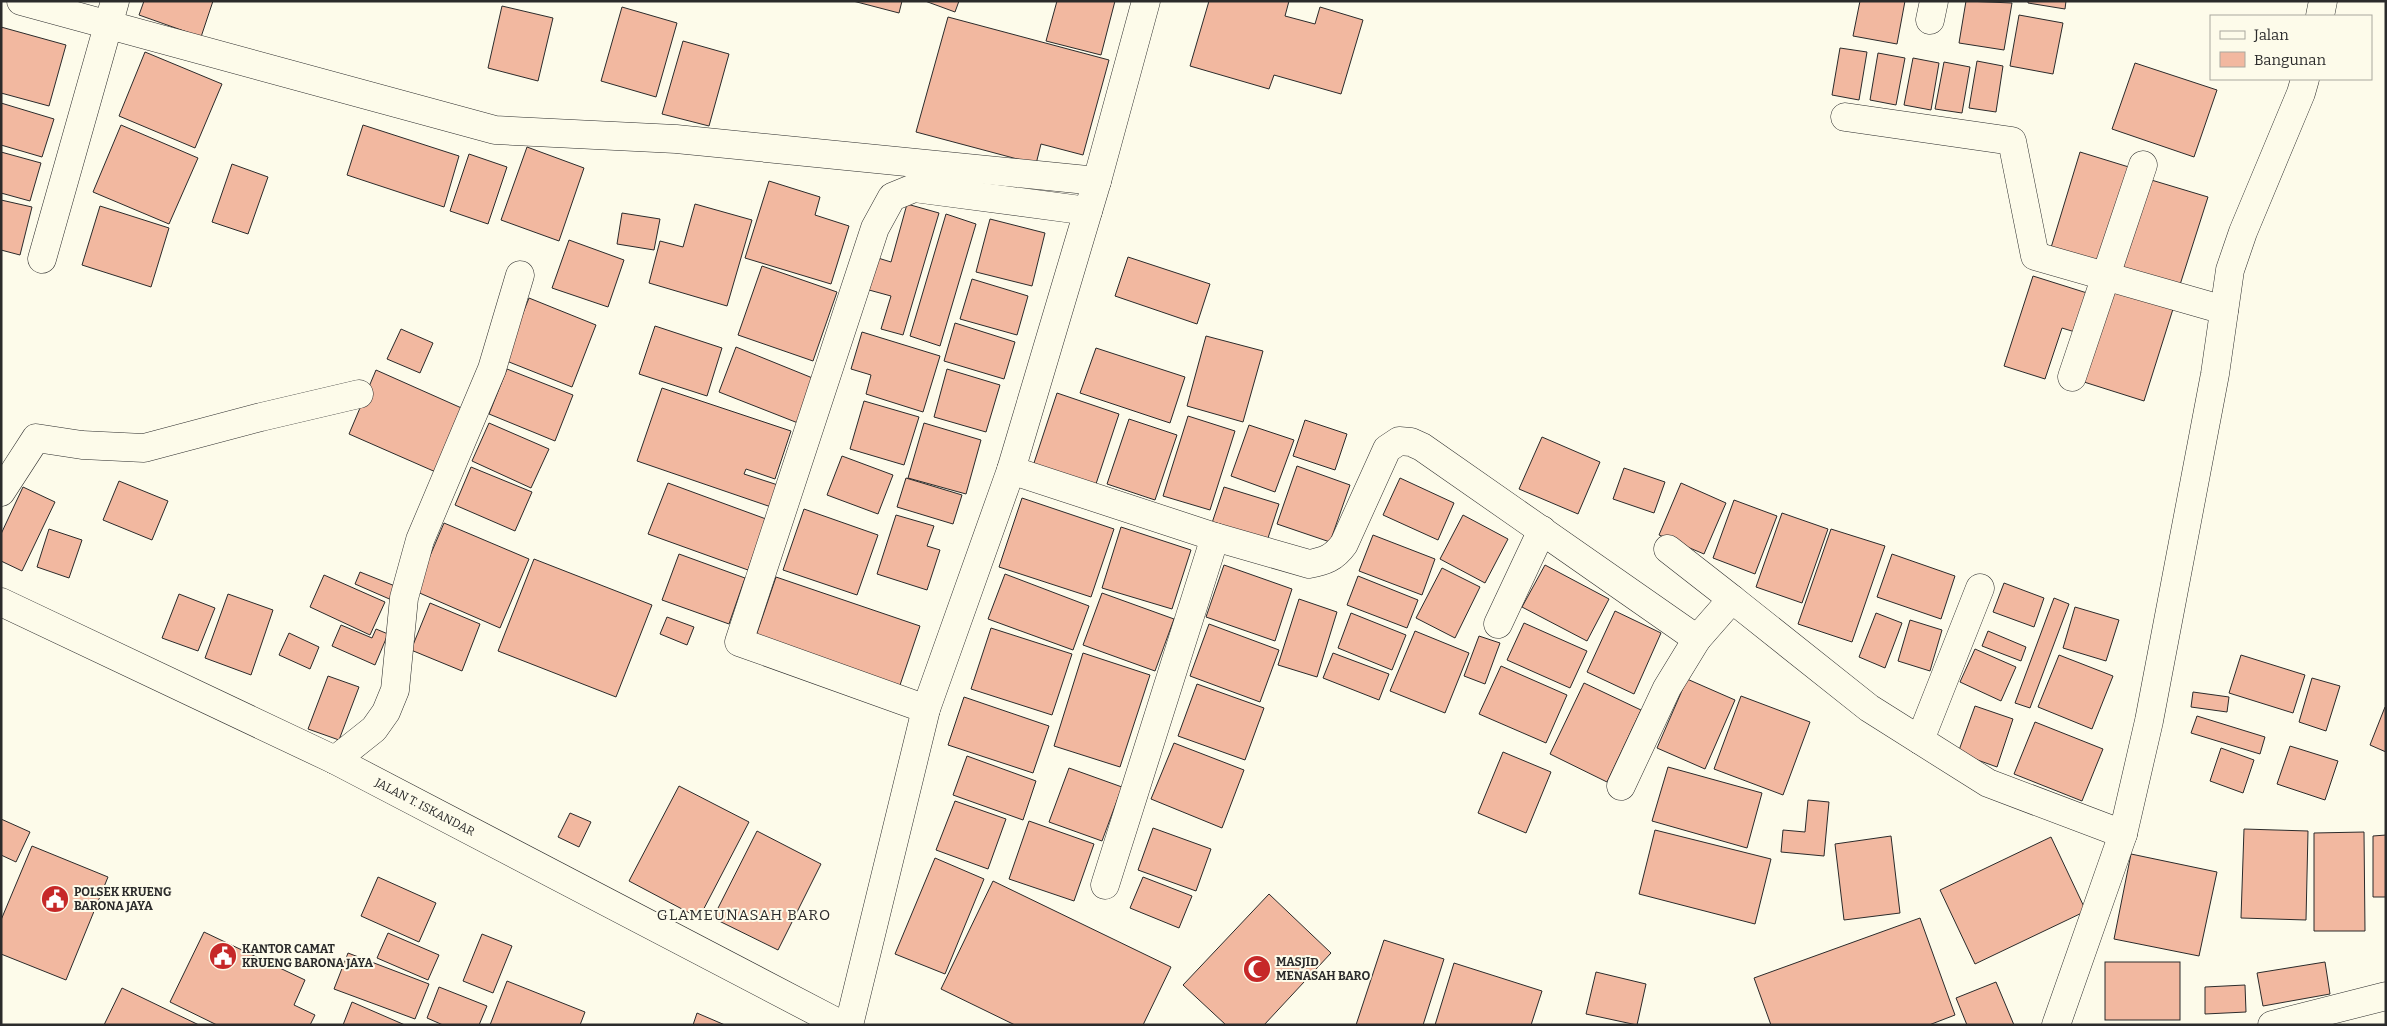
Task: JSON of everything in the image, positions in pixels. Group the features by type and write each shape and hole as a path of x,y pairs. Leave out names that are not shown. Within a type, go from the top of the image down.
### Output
{"street":[{"path":"21,1 112,14 495,130 676,139 1097,181"},
{"path":"849,1025 926,709 1011,470 1097,181 1146,1"},
{"path":"2320,15 2323,1"},
{"path":"42,259 112,14"},
{"path":"2056,1025 2122,834 2149,721 2215,374 2230,270 2243,232 2305,80"},
{"path":"1845,117 2012,141 2035,256 2104,278 2224,310"},
{"path":"2072,377 2143,165"},
{"path":"926,709 740,642 761,576 875,228 892,197 914,188 1088,211"},
{"path":"335,760 374,729 386,712 395,690 404,598 420,540 492,369 520,275"},
{"path":"1,492 36,438 82,445 144,448 261,416 359,394"},
{"path":"1011,470 1215,537 1309,564 1324,562 1336,555 1344,544 1387,449 1399,440 1411,442 1698,638"},
{"path":"1498,624 1542,530"},
{"path":"1105,885 1215,537"},
{"path":"1668,549 1869,708 1988,783 2122,834"},
{"path":"1920,740 1980,588"},
{"path":"1622,786 1667,688 1698,638 1732,599"},
{"name":"JALAN T. ISKANDAR","path":"2,603 335,760 842,1025"},
{"path":"2272,1025 2386,996"}],"building":[{"path":"144,1 213,1 201,37 139,15"},
{"path":"853,1 902,1 899,13"},
{"path":"925,1 959,1 955,12"},
{"path":"1057,1 1115,1 1101,55 1046,41"},
{"path":"1209,1 1289,1 1285,16 1315,24 1320,7 1363,20 1341,94 1274,75 1269,89 1190,66"},
{"path":"1860,1 1905,1 1897,44 1853,36"},
{"path":"1966,1 2012,3 2004,50 1959,43"},
{"path":"2028,1 2066,1 2065,9 2028,3"},
{"path":"502,6 553,18 538,81 488,68"},
{"path":"622,7 677,23 656,97 601,81"},
{"path":"2019,15 2063,23 2053,74 2010,66"},
{"path":"948,17 1109,60 1083,155 1041,144 1036,164 916,132"},
{"path":"1,27 66,45 49,106 1,93"},
{"path":"683,41 729,54 709,126 662,114"},
{"path":"1840,48 1867,52 1859,100 1832,95"},
{"path":"145,52 222,84 195,148 119,116"},
{"path":"1878,53 1905,58 1896,105 1870,100"},
{"path":"1913,58 1939,63 1931,110 1904,105"},
{"path":"1977,61 2003,66 1996,112 1969,108"},
{"path":"1944,62 1970,67 1962,113 1935,109"},
{"path":"2135,63 2217,90 2194,157 2112,129"},
{"path":"1,103 54,119 42,157 1,145"},
{"path":"121,125 198,158 169,224 93,192"},
{"path":"363,125 459,156 444,207 347,175"},
{"path":"527,147 584,168 559,241 501,220"},
{"path":"1,152 41,163 30,201 1,193"},
{"path":"2080,152 2132,168 2102,266 2050,251"},
{"path":"469,154 507,167 488,224 450,211"},
{"path":"232,164 268,177 248,234 212,222"},
{"path":"2148,179 2208,197 2178,291 2118,272"},
{"path":"769,181 820,197 815,215 849,226 831,284 745,258"},
{"path":"1,200 32,207 20,255 1,250"},
{"path":"695,204 752,220 727,306 649,283 660,241 683,247"},
{"path":"907,204 939,213 903,335 881,329 891,296 869,290 878,258 891,262"},
{"path":"100,206 169,228 151,287 82,265"},
{"path":"622,213 660,219 654,250 617,244"},
{"path":"946,214 976,224 940,346 910,336"},
{"path":"990,219 1045,233 1032,286 976,272"},
{"path":"569,240 624,260 608,307 552,288"},
{"path":"1128,257 1210,284 1197,324 1115,296"},
{"path":"762,266 837,292 813,361 738,335"},
{"path":"2033,276 2087,293 2075,332 2062,328 2045,379 2004,366"},
{"path":"972,279 1028,296 1017,335 960,319"},
{"path":"2113,290 2173,309 2144,401 2084,382"},
{"path":"529,298 596,325 572,387 504,360"},
{"path":"955,323 1015,342 1004,379 944,361"},
{"path":"655,326 722,348 707,396 639,374"},
{"path":"401,329 433,343 420,373 387,359"},
{"path":"862,332 940,356 923,412 866,394 871,375 851,369"},
{"path":"1206,336 1263,351 1243,422 1187,406"},
{"path":"736,347 815,379 798,423 719,392"},
{"path":"1096,348 1185,377 1170,423 1080,393"},
{"path":"507,369 573,395 555,441 489,414"},
{"path":"947,369 1000,385 986,432 934,417"},
{"path":"376,370 466,410 438,473 349,434"},
{"path":"662,388 791,431 775,479 746,469 744,474 784,487 777,509 637,461"},
{"path":"1057,393 1119,414 1095,487 1033,466"},
{"path":"864,401 919,417 904,465 850,449"},
{"path":"1188,416 1235,431 1210,510 1163,496"},
{"path":"1129,419 1177,435 1155,500 1107,484"},
{"path":"1305,420 1347,434 1335,470 1293,456"},
{"path":"489,423 549,449 531,488 472,461"},
{"path":"924,423 981,440 966,494 908,478"},
{"path":"1249,425 1294,440 1275,492 1231,476"},
{"path":"1542,437 1600,462 1578,514 1519,489"},
{"path":"842,456 893,475 878,514 827,495"},
{"path":"1297,466 1350,485 1330,542 1277,524"},
{"path":"471,467 532,492 515,531 455,505"},
{"path":"1624,468 1665,482 1654,513 1613,499"},
{"path":"906,478 962,495 953,524 897,507"},
{"path":"1400,478 1454,503 1438,540 1383,515"},
{"path":"119,481 168,501 152,540 103,520"},
{"path":"668,483 766,519 748,570 648,534"},
{"path":"1681,483 1726,503 1704,554 1659,535"},
{"path":"23,487 55,502 22,571 1,561 1,534"},
{"path":"1224,487 1279,504 1267,541 1212,523"},
{"path":"1022,498 1114,529 1091,597 999,567"},
{"path":"1734,500 1777,516 1755,574 1713,558"},
{"path":"804,509 878,535 857,595 783,570"},
{"path":"1782,513 1828,529 1802,603 1756,587"},
{"path":"896,515 934,526 927,546 940,550 927,590 877,574"},
{"path":"1463,515 1508,539 1485,583 1440,559"},
{"path":"444,523 529,559 500,628 415,591"},
{"path":"1121,527 1191,550 1172,609 1102,588"},
{"path":"49,529 82,540 69,578 37,567"},
{"path":"1831,529 1885,546 1852,642 1798,624"},
{"path":"1373,535 1435,559 1422,595 1359,571"},
{"path":"679,554 745,578 729,624 662,600"},
{"path":"1892,554 1955,576 1941,619 1877,597"},
{"path":"534,559 652,605 616,697 498,651"},
{"path":"1224,565 1292,589 1275,641 1206,617"},
{"path":"1545,565 1609,599 1587,641 1522,607"},
{"path":"1442,568 1480,587 1455,638 1416,618"},
{"path":"360,572 400,588 394,601 355,584"},
{"path":"1005,574 1089,606 1073,650 988,619"},
{"path":"324,575 385,602 370,635 310,607"},
{"path":"1358,576 1418,600 1407,628 1347,605"},
{"path":"776,577 920,626 899,688 755,639"},
{"path":"2004,583 2044,598 2034,627 1993,612"},
{"path":"1102,593 1174,619 1155,671 1083,645"},
{"path":"179,594 215,608 198,651 162,638"},
{"path":"228,594 273,610 251,675 205,658"},
{"path":"2054,598 2069,604 2030,708 2015,703"},
{"path":"1299,599 1337,612 1317,677 1278,665"},
{"path":"430,603 480,624 462,671 411,650"},
{"path":"2075,607 2119,620 2106,661 2063,648"},
{"path":"1615,611 1661,633 1634,694 1587,672"},
{"path":"1351,613 1406,635 1392,670 1338,648"},
{"path":"1876,613 1902,623 1885,668 1859,657"},
{"path":"667,617 694,627 687,645 660,634"},
{"path":"1910,620 1942,630 1930,671 1898,661"},
{"path":"1524,623 1587,651 1570,688 1507,660"},
{"path":"1209,624 1279,650 1260,702 1190,676"},
{"path":"341,625 372,638 376,629 388,634 375,665 332,646"},
{"path":"991,628 1072,654 1052,715 971,689"},
{"path":"1415,631 1469,653 1445,713 1390,691"},
{"path":"1988,631 2026,647 2021,661 1982,646"},
{"path":"289,633 319,647 310,669 279,655"},
{"path":"1479,636 1500,643 1485,684 1464,676"},
{"path":"1975,649 2016,667 2001,701 1960,682"},
{"path":"1083,653 1150,675 1120,767 1054,746"},
{"path":"1333,653 1389,674 1379,700 1323,678"},
{"path":"2059,655 2113,676 2092,729 2038,707"},
{"path":"2241,655 2305,675 2293,713 2229,693"},
{"path":"1501,666 1567,695 1546,743 1479,714"},
{"path":"328,676 359,687 339,740 308,729"},
{"path":"2312,678 2340,686 2326,731 2299,722"},
{"path":"1687,679 1735,700 1705,769 1657,748"},
{"path":"1584,683 1641,710 1607,782 1550,754"},
{"path":"1197,684 1264,708 1245,760 1178,736"},
{"path":"2193,692 2229,697 2227,712 2191,707"},
{"path":"1741,696 1810,722 1783,795 1714,769"},
{"path":"964,697 1049,726 1033,773 948,745"},
{"path":"1975,706 2013,719 1997,767 1958,753"},
{"path":"2386,707 2386,752 2370,745"},
{"path":"2197,716 2265,737 2260,754 2191,733"},
{"path":"2035,722 2103,749 2082,801 2014,774"},
{"path":"1174,743 1244,770 1222,828 1151,799"},
{"path":"2290,746 2338,761 2325,800 2277,784"},
{"path":"2221,748 2254,760 2243,793 2210,781"},
{"path":"1503,752 1551,772 1526,833 1478,813"},
{"path":"967,756 1036,781 1023,820 953,795"},
{"path":"1668,767 1762,793 1747,848 1652,821"},
{"path":"1069,768 1122,787 1102,841 1049,822"},
{"path":"679,786 749,822 699,918 629,881"},
{"path":"1808,800 1829,802 1824,856 1781,852 1783,830 1805,832"},
{"path":"955,801 1006,819 988,869 936,850"},
{"path":"570,813 591,822 579,847 558,837"},
{"path":"1,819 30,832 16,862 1,855"},
{"path":"1029,821 1094,844 1074,901 1009,879"},
{"path":"1153,828 1211,849 1196,891 1138,870"},
{"path":"2244,829 2308,831 2306,920 2241,918"},
{"path":"1655,830 1771,859 1755,924 1639,894"},
{"path":"757,831 821,864 778,950 713,918"},
{"path":"2364,832 2365,931 2314,931 2314,833"},
{"path":"2386,835 2386,897 2373,897 2373,836"},
{"path":"1891,836 1900,913 1844,920 1835,844"},
{"path":"2051,837 2086,911 1975,964 1940,890"},
{"name":"POLSEK KRUENG BARONA JAYA","path":"32,846 108,877 66,980 1,954 1,920"},
{"path":"2131,854 2217,872 2199,956 2114,939"},
{"path":"935,858 984,879 945,974 895,954"},
{"path":"378,877 436,903 419,942 361,916"},
{"path":"1143,877 1192,896 1179,928 1130,908"},
{"path":"993,881 1171,967 1143,1025 1015,1025 941,989"},
{"name":"MASJID MENASAH BARO","path":"1269,894 1331,953 1264,1025 1226,1025 1183,985"},
{"path":"1920,918 1955,1015 1929,1025 1771,1025 1754,978"},
{"name":"KANTOR CAMAT KRUENG BARONA JAYA","path":"204,932 305,980 294,1005 315,1015 310,1025 217,1025 170,1002"},
{"path":"388,933 439,955 428,980 377,958"},
{"path":"482,934 512,946 493,993 463,981"},
{"path":"1384,940 1444,959 1423,1025 1356,1025"},
{"path":"348,953 429,984 415,1019 334,989"},
{"path":"2105,962 2180,962 2180,1020 2105,1020"},
{"path":"2325,962 2330,994 2263,1006 2257,973"},
{"path":"1454,963 1542,991 1531,1025 1435,1025"},
{"path":"1596,972 1646,984 1637,1025 1586,1014"},
{"path":"507,981 585,1012 580,1025 490,1025"},
{"path":"1996,982 2014,1025 1967,1025 1956,998"},
{"path":"2245,985 2246,1012 2205,1014 2205,987"},
{"path":"439,987 487,1006 479,1025 443,1025 427,1018"},
{"path":"122,988 199,1025 104,1025"},
{"path":"352,1002 405,1025 343,1025"},
{"path":"697,1013 725,1025 693,1025"}],"place":[{"name":"POLSEK KRUENG BARONA JAYA","path":"55,899"},
{"name":"KANTOR CAMAT KRUENG BARONA JAYA","path":"223,956"},
{"name":"MASJID MENASAH BARO","path":"1257,969"}],"district":[{"name":"GLAMEUNASAH BARO","path":"744,915"}]}
